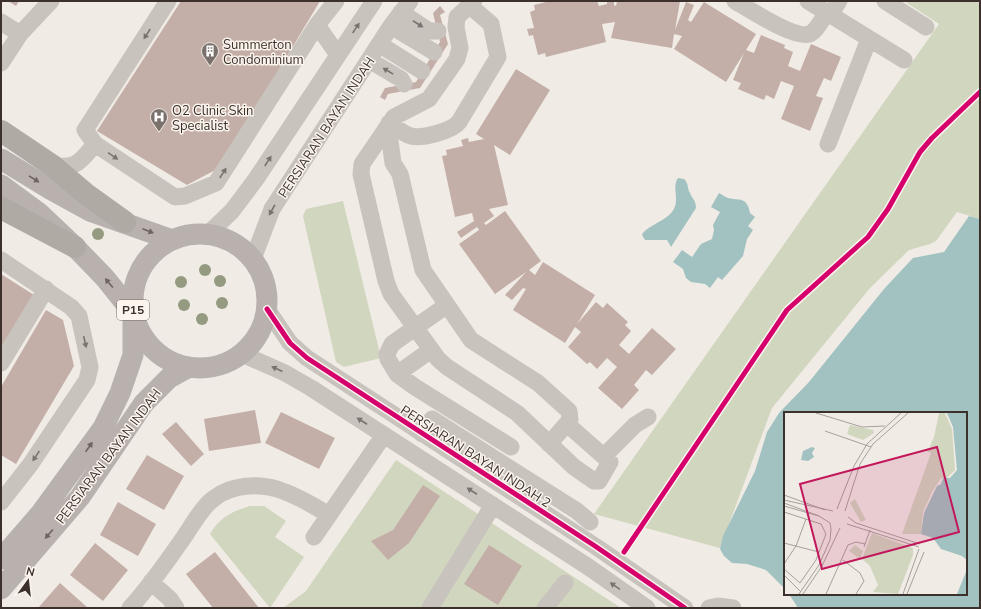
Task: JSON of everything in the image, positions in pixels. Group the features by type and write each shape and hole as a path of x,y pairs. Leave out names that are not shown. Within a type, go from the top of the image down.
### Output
{"highway":[{"path":"1,131 53,166 86,194 125,222"},
{"path":"1,208 75,247"}],"main road":[{"path":"1,159 90,211 125,222 172,240"},
{"name":"P15","path":"1,185 39,212 105,278 133,313 140,332 153,349 170,361 190,367 208,367 226,363 242,354 254,341 263,326 267,308 267,291 262,274 253,259 240,247 230,241 208,234 189,235 172,240 154,252 140,270 133,291 133,313"},
{"name":"PERSIARAN BAYAN INDAH","path":"1,559 41,513 103,428 120,393 133,355 133,313"},
{"name":"PERSIARAN BAYAN INDAH","path":"1,589 80,497 144,403 169,378 190,367"}],"street":[{"path":"1,63 20,34 51,1"},
{"path":"168,1 85,130 95,144 175,197 185,196 216,183 317,25 336,1"},
{"path":"208,234 232,211 256,179 374,1"},
{"path":"735,1 770,23 804,34 809,34 813,31 832,9"},
{"path":"808,1 832,9 869,39 904,60"},
{"path":"885,1 926,26"},
{"path":"388,124 407,135 416,137 450,130 459,122 498,57 490,24 472,3 446,29 429,31 401,13"},
{"path":"401,13 443,58"},
{"name":"PERSIARAN BAYAN INDAH","path":"253,259 272,209 379,44 401,13"},
{"path":"1,22 20,34"},
{"path":"317,25 338,55"},
{"path":"446,29 460,54 443,58 430,76 426,102 396,114 362,164 361,174 386,281 391,294 415,328 431,350 447,367 517,413 574,467 597,482 610,465 608,459 567,424"},
{"path":"828,144 869,39"},
{"path":"379,44 430,76"},
{"path":"369,60 401,79 405,88 408,109"},
{"path":"388,124 393,162 400,174 422,266 474,344 534,380 569,411 571,417 567,424 549,444"},
{"path":"53,166 69,167 81,161 95,144"},
{"path":"1,260 71,306 79,316 90,367 87,380 4,493"},
{"path":"1,363 46,289"},
{"path":"447,305 392,344 389,348 388,359 397,374 415,387 511,447"},
{"name":"PERSIARAN BAYAN INDAH 2","path":"267,308 290,343 307,358 595,546 685,608"},
{"path":"397,374 431,350"},
{"path":"242,354 285,373 311,388 587,566 647,608"},
{"path":"604,456 635,425 648,417"},
{"path":"422,434 432,419 577,511 590,522"},
{"path":"314,537 384,435"},
{"path":"130,608 151,582 200,514 215,497 232,488 253,486 276,488 302,499 329,515"},
{"path":"430,608 493,505"},
{"path":"151,582 170,600 176,608"},
{"path":"545,608 565,584"},
{"path":"709,608 718,606 733,608"}],"green space":[{"path":"908,1 980,1 980,219 957,212 936,241 909,250 870,288 772,408 720,548 594,514 939,24 907,3"},
{"path":"343,201 381,358 344,367 336,362 303,216 306,209"},
{"path":"396,460 620,608 283,608 306,591"},
{"path":"250,506 264,506 286,521 275,537 304,557 270,608 210,534 222,519 237,510"}],"water":[{"path":"678,178 686,181 696,208 671,247 667,240 645,240 642,235 644,232 651,226 664,219 675,208 675,186"},
{"path":"719,193 728,198 742,200 745,202 750,213 755,217 748,226 753,230 747,239 743,256 722,280 718,277 710,288 705,284 691,282 686,278 683,269 673,262 682,250 692,257 701,244 712,239 714,230 713,225 720,212 711,207"},
{"path":"969,216 980,219 980,608 798,608 790,595 967,595 967,412 784,412 784,588 766,570 747,564 732,563 724,556 720,549 723,536 755,471 767,432 779,413 809,382 884,289 913,258 944,252"}],"building":[{"path":"8,1 19,1 16,6"},
{"name":"Summerton Condominium","path":"181,1 320,1 221,167 187,185 97,131"},
{"path":"550,1 597,1 599,6 607,4 607,1 614,1 614,5 616,6 617,1 680,1 675,30 686,2 694,5 688,20 691,22 704,2 756,34 746,50 754,53 761,35 785,45 784,48 793,52 788,66 800,71 811,44 841,57 831,81 824,78 816,96 823,98 810,131 781,119 794,86 781,81 774,99 766,95 764,100 738,89 741,83 733,80 744,53 726,82 674,49 682,36 674,34 672,48 611,38 615,22 602,24 606,42 546,57 545,53 538,55 533,35 529,36 527,29 534,28 530,12 535,10 534,5"},
{"path":"440,6 445,12 440,15 448,44 420,88 388,94 385,100 380,97 385,88 416,82 440,42 433,13"},
{"path":"516,69 550,90 510,155 494,145 508,205 489,209 494,216 484,223 486,225 505,211 541,261 529,270 535,275 543,262 595,295 577,324 596,302 603,308 607,303 628,322 625,325 631,331 619,345 629,354 652,328 676,349 652,375 646,370 634,385 639,390 622,409 598,388 617,367 607,358 597,369 590,362 587,364 568,347 581,332 575,327 565,343 513,310 526,289 523,288 512,300 505,295 526,272 495,294 459,244 479,230 477,227 461,238 457,232 474,221 472,213 455,217 442,156 447,155 446,150 463,146 461,140 468,138 469,142 484,139 476,134"},
{"path":"1,274 34,295 1,349"},
{"path":"46,310 63,320 74,366 16,464 1,455 1,387"},
{"path":"255,410 261,443 209,451 204,419"},
{"path":"281,412 335,438 319,469 265,443"},
{"path":"176,422 204,454 191,466 162,434"},
{"path":"147,455 184,476 164,510 126,489"},
{"path":"423,485 440,496 409,543 388,560 371,541 393,530"},
{"path":"118,502 156,524 138,556 100,535"},
{"path":"95,543 128,570 103,601 70,575"},
{"path":"489,545 522,566 498,605 464,584"},
{"path":"215,552 259,608 213,608 186,574"},
{"path":"60,583 88,608 38,608"}],"cycle path":[{"path":"624,552 787,310 868,237 888,209 920,152 932,138 980,92"},
{"path":"267,309 290,343 307,358 595,546 685,608"}],"place":[{"name":"Summerton Condominium","path":"210,66"},
{"name":"O2 Clinic Skin Specialist","path":"159,132"}]}
